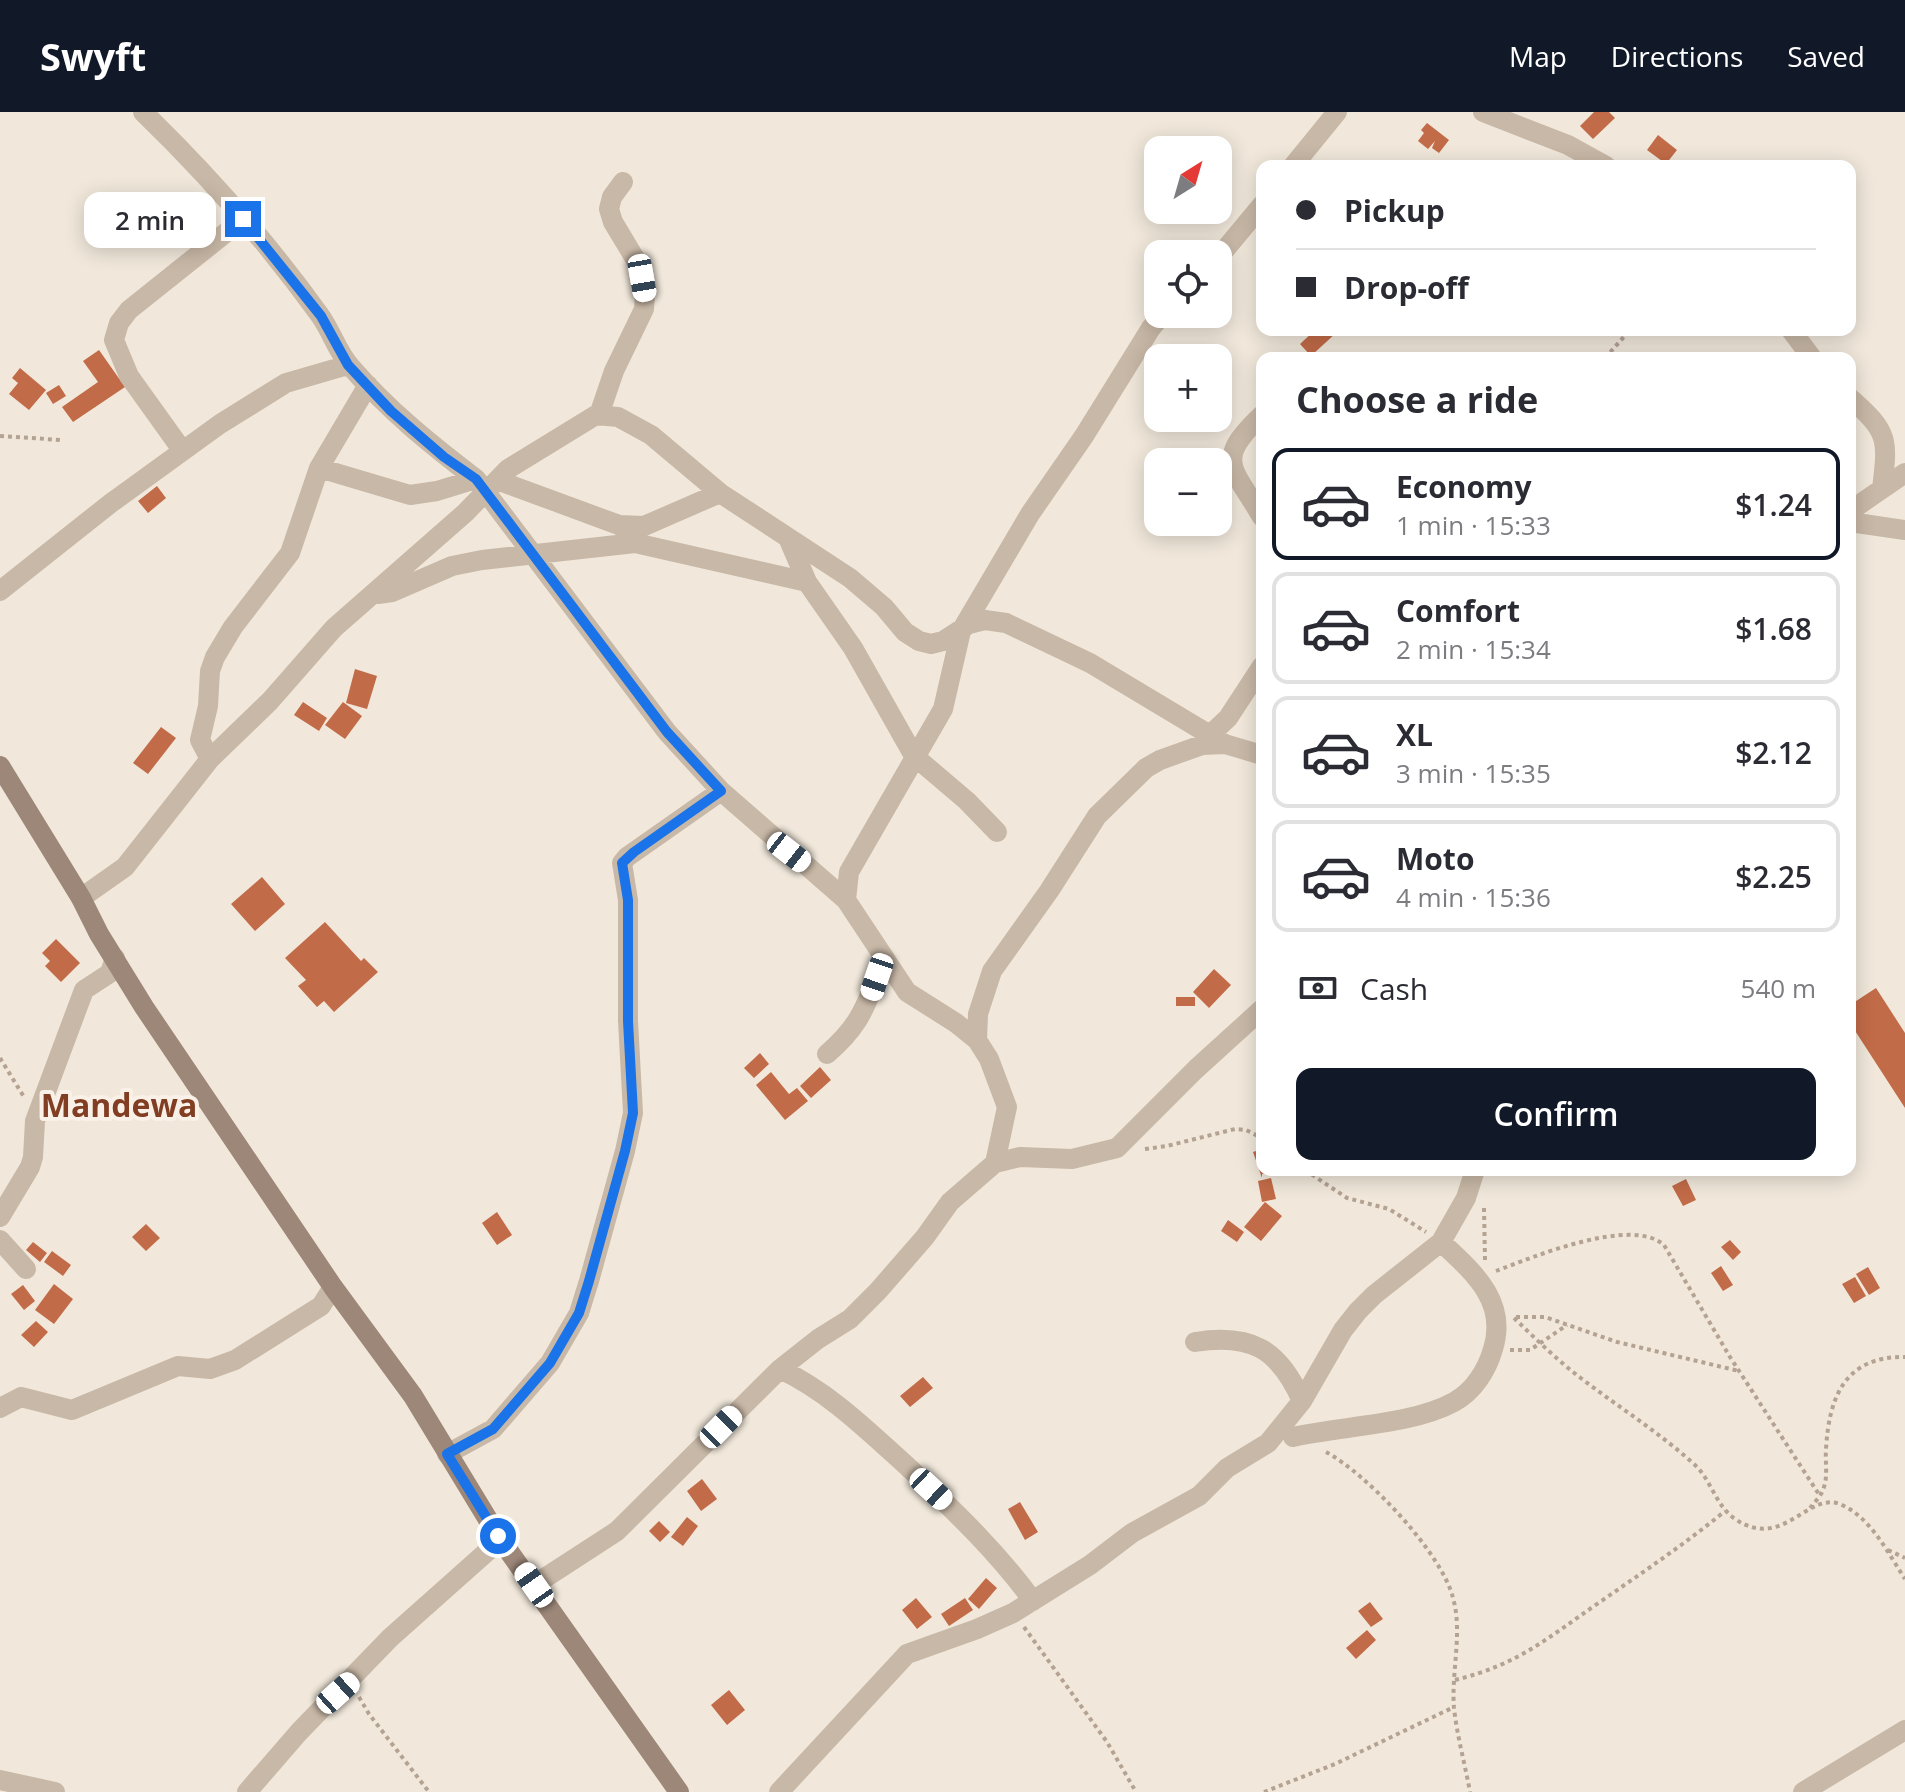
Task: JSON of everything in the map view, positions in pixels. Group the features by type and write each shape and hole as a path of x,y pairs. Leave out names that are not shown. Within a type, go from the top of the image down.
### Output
{"main road":[{"path":"0,766 144,1007 333,1287 413,1396 498,1536 679,1792"}],"street":[{"path":"143,112 243,219 321,316 348,365 401,420 444,457 486,484 619,525 644,526 720,493"},
{"path":"1298,160 1337,112"},
{"path":"1483,112 1568,145 1595,160"},
{"path":"599,415 614,371 644,309 645,296 637,262 613,222 609,209 612,197 623,182"},
{"path":"1232,241 1256,212"},
{"path":"182,450 129,376 114,340 119,323 129,310 243,219"},
{"path":"846,900 849,872 943,709 961,631 1030,514 1084,436 1151,328"},
{"path":"0,591 182,450 286,383 348,365"},
{"path":"210,759 200,740 208,706 210,671 222,643 290,553 319,468 368,385"},
{"path":"1856,403 1872,418 1886,443 1882,489"},
{"path":"81,898 125,867 210,759 270,701 334,628 374,594 486,484 556,438 599,415 618,417 651,435 720,493 860,586 912,638 931,644 961,631 969,624 985,620 1006,623 1090,663 1217,740 1256,753"},
{"path":"1256,421 1233,446 1231,456 1233,468 1256,507"},
{"path":"319,468 410,495 486,484"},
{"path":"1856,507 1905,473"},
{"path":"486,484 530,553 667,732 721,791 846,900 907,992 977,1040 993,1069 1007,1107 995,1163"},
{"path":"597,518 635,543"},
{"path":"1856,523 1905,530"},
{"path":"789,540 807,582 853,648 914,756 967,801 997,832"},
{"path":"374,594 392,592 452,566 530,553 567,552 635,543 807,582"},
{"path":"977,1040 980,1004 992,971 1097,816 1146,768 1217,740 1256,675"},
{"path":"447,1454 493,1429 550,1363 579,1313 633,1113 627,994 628,900 622,863 721,791"},
{"path":"0,1217 30,1167 35,1121 84,990 110,973 115,958"},
{"path":"827,1054 859,1020 885,960"},
{"path":"534,1585 617,1531 780,1369 850,1319 917,1247 950,1202 995,1163 1020,1157 1072,1159 1117,1148 1256,1014"},
{"path":"779,1792 907,1654 1013,1613 1090,1565 1132,1533 1199,1496 1237,1460 1268,1443 1302,1401 1343,1330 1358,1311 1441,1242 1466,1198 1473,1176"},
{"path":"0,1240 26,1269"},
{"path":"1293,1437 1437,1409 1457,1401 1487,1368 1495,1345 1497,1321 1492,1297 1475,1273 1441,1242"},
{"path":"0,1408 21,1397 72,1410 178,1366 199,1369 220,1365 244,1354 321,1306 333,1287"},
{"path":"1195,1342 1235,1338 1256,1346 1276,1359 1288,1373 1302,1401"},
{"path":"780,1369 832,1400 891,1451 1005,1562 1033,1601"},
{"path":"247,1792 288,1743 390,1638 490,1549 498,1536"},
{"path":"1803,1792 1905,1730"},
{"path":"0,1780 55,1792"}],"path":[{"path":"1610,352 1625,336"},
{"path":"0,436 61,440"},
{"path":"0,1058 35,1121"},
{"path":"1117,1148 1167,1146 1235,1129 1256,1135"},
{"path":"1314,1176 1347,1198 1389,1209 1441,1242"},
{"path":"1484,1204 1486,1274 1587,1240 1639,1235 1657,1239 1664,1245 1739,1372 1820,1496"},
{"path":"1739,1372 1617,1342 1545,1317 1513,1317 1583,1380 1697,1467 1726,1511 1749,1526 1768,1529 1790,1522 1830,1501 1842,1504 1870,1527 1905,1579"},
{"path":"1495,1345 1519,1351 1542,1344 1567,1325"},
{"path":"1808,1510 1820,1496 1825,1483 1825,1452 1834,1397 1860,1368 1876,1358 1905,1357"},
{"path":"1293,1437 1330,1454 1356,1471 1384,1499 1443,1572 1454,1598 1454,1707 1470,1792"},
{"path":"1455,1680 1512,1662 1549,1640 1726,1511"},
{"path":"1886,1549 1905,1558"},
{"path":"1013,1613 1107,1742 1136,1792"},
{"path":"350,1681 369,1714 429,1792"},
{"path":"1264,1792 1335,1764 1454,1707"}],"building":[{"path":"1594,112 1609,112 1615,118 1593,139 1580,126"},
{"path":"1427,123 1449,140 1439,153 1432,148 1435,141 1428,149 1418,141"},
{"path":"1658,135 1677,150 1669,160 1661,160 1647,150"},
{"path":"1309,336 1333,336 1315,352 1307,352 1300,344"},
{"path":"99,350 125,387 73,422 62,407 98,382 83,361"},
{"path":"20,368 46,390 29,410 9,394 18,383 12,378"},
{"path":"59,385 66,396 53,404 46,393"},
{"path":"157,486 166,498 148,513 138,501"},
{"path":"355,669 377,676 367,709 346,703"},
{"path":"303,702 327,718 319,731 294,715"},
{"path":"343,702 362,716 345,739 325,725"},
{"path":"161,727 176,738 148,774 133,763"},
{"path":"262,877 285,904 255,931 231,904"},
{"path":"325,922 361,961 364,958 378,972 334,1012 324,1001 317,1007 298,986 306,980 285,958"},
{"path":"56,939 80,963 61,982 45,966 50,961 42,953"},
{"path":"1214,969 1231,985 1209,1008 1193,992"},
{"path":"1876,988 1905,1033 1905,1108 1856,1032 1856,1001"},
{"path":"1176,997 1195,997 1195,1006 1176,1006"},
{"path":"760,1053 769,1064 754,1078 744,1068"},
{"path":"820,1067 831,1080 811,1098 800,1086"},
{"path":"771,1072 789,1094 797,1088 808,1101 785,1120 756,1085"},
{"path":"1271,1178 1276,1199 1262,1202 1258,1181"},
{"path":"1686,1179 1696,1200 1683,1206 1672,1186"},
{"path":"1265,1202 1282,1216 1261,1241 1244,1227"},
{"path":"497,1212 512,1235 497,1245 482,1223"},
{"path":"1228,1220 1244,1232 1237,1242 1221,1231"},
{"path":"146,1224 160,1238 146,1251 132,1237"},
{"path":"1730,1240 1741,1252 1733,1260 1721,1247"},
{"path":"33,1242 47,1253 40,1262 26,1250"},
{"path":"52,1251 71,1265 63,1276 44,1262"},
{"path":"1721,1266 1733,1285 1723,1291 1711,1273"},
{"path":"1868,1267 1880,1288 1869,1295 1856,1274"},
{"path":"1855,1277 1866,1296 1854,1303 1842,1284"},
{"path":"54,1284 73,1299 54,1324 35,1310"},
{"path":"23,1285 35,1301 24,1310 11,1294"},
{"path":"36,1321 48,1332 34,1347 21,1335"},
{"path":"923,1377 933,1388 910,1407 900,1396"},
{"path":"702,1479 717,1499 701,1511 687,1491"},
{"path":"1020,1502 1038,1532 1025,1540 1008,1509"},
{"path":"687,1517 698,1526 683,1546 671,1537"},
{"path":"659,1521 670,1532 660,1542 649,1531"},
{"path":"986,1578 997,1588 979,1609 968,1599"},
{"path":"916,1598 932,1617 917,1629 902,1610"},
{"path":"965,1598 973,1610 949,1626 941,1614"},
{"path":"1370,1602 1383,1619 1371,1627 1358,1611"},
{"path":"1367,1630 1376,1640 1356,1659 1346,1648"},
{"path":"729,1690 745,1710 727,1725 711,1705"}],"district":[{"name":"Mandewa","path":"119,1104"}],"route":[{"path":"243,219 321,316 348,365 391,411 444,457 476,479 667,732 721,791 622,863 628,900 627,980 633,1113 589,1281 579,1313 550,1363 493,1429 447,1454 498,1536"}]}
